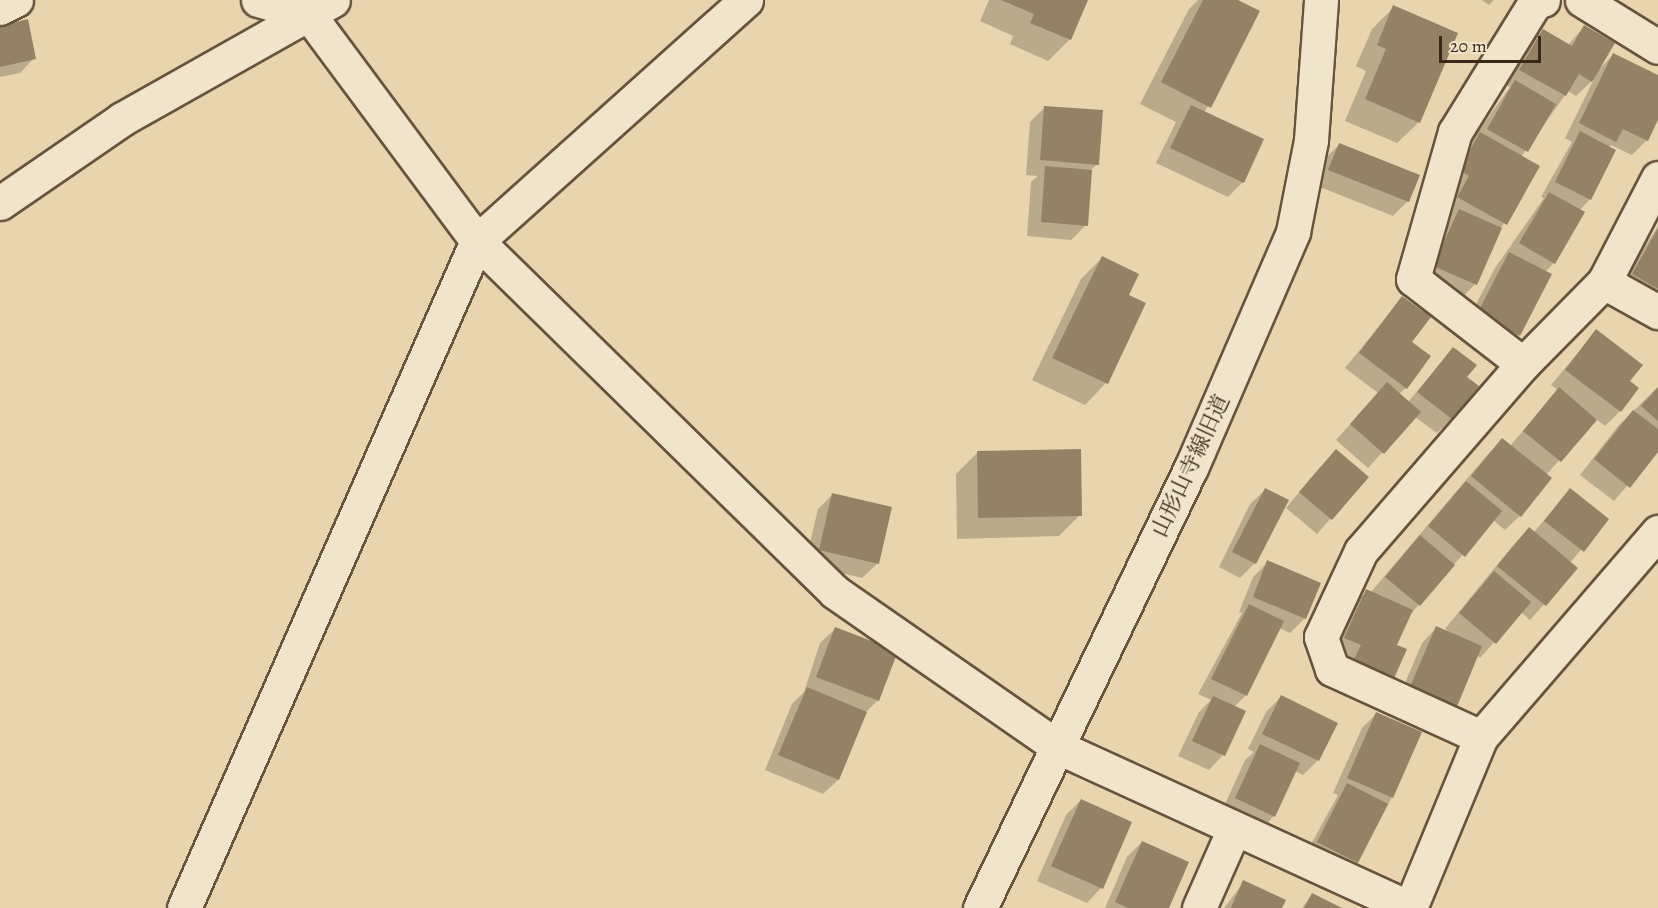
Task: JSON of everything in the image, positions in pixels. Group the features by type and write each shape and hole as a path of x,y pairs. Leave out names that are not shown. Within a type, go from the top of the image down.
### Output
{"street":[{"path":"0,8 16,0"},
{"path":"258,0 313,4"},
{"path":"184,908 477,241 746,0"},
{"name":"山形山寺線旧道","path":"980,908 1191,468 1293,232 1311,140 1321,0"},
{"path":"1523,364 1413,279 1455,132 1536,1 1543,0"},
{"path":"1582,0 1658,47"},
{"path":"0,203 122,119 313,4"},
{"path":"313,4 477,241 834,592 1058,747 1409,908 1481,737 1658,532"},
{"path":"1481,737 1332,669 1321,637 1361,551 1523,364 1604,282 1658,178"},
{"path":"1604,282 1658,312"},
{"path":"1199,908 1234,829"}],"building":[{"path":"1001,0 1088,0 1071,40 1030,23 1034,14"},
{"path":"1203,0 1238,0 1260,11 1211,108 1161,82"},
{"path":"1393,5 1458,33 1420,123 1365,99 1386,49 1377,45"},
{"path":"28,19 36,59 0,67 0,26"},
{"path":"1584,25 1615,43 1592,82 1579,74 1566,96 1519,70 1543,29 1572,46"},
{"path":"1613,53 1658,75 1658,120 1648,141 1623,129 1616,142 1579,123"},
{"path":"1515,80 1556,104 1528,152 1487,129"},
{"path":"1191,105 1264,139 1244,183 1170,148"},
{"path":"1044,106 1103,110 1099,165 1040,160"},
{"path":"1580,131 1616,150 1591,200 1555,182"},
{"path":"1480,132 1540,166 1507,225 1457,197 1469,176 1459,170"},
{"path":"1339,143 1420,175 1409,202 1328,170"},
{"path":"1045,166 1092,170 1088,226 1041,222"},
{"path":"1549,192 1585,212 1555,264 1519,243"},
{"path":"1459,209 1502,228 1477,285 1433,266"},
{"path":"1658,228 1658,289 1632,274"},
{"path":"1509,252 1552,274 1520,336 1477,314"},
{"path":"1102,256 1139,274 1129,295 1146,303 1108,384 1052,358"},
{"path":"1402,296 1431,317 1412,342 1431,356 1407,389 1359,353"},
{"path":"1596,329 1643,365 1630,381 1639,388 1621,412 1565,370"},
{"path":"1453,347 1477,365 1467,377 1479,386 1453,420 1417,392"},
{"path":"1387,382 1421,412 1384,454 1350,424"},
{"path":"1559,387 1597,420 1561,462 1523,431"},
{"path":"1658,387 1658,421 1641,406"},
{"path":"1633,410 1658,429 1658,452 1630,488 1594,459"},
{"path":"1502,438 1552,478 1521,517 1471,476"},
{"path":"1081,449 1082,516 978,518 977,451"},
{"path":"1336,449 1369,477 1332,520 1299,492"},
{"path":"1466,481 1502,511 1465,557 1428,526"},
{"path":"1265,488 1289,500 1256,564 1232,552"},
{"path":"1570,488 1609,519 1584,552 1544,521"},
{"path":"832,493 892,507 879,564 819,550"},
{"path":"1529,527 1578,568 1546,606 1497,566"},
{"path":"1420,535 1455,565 1420,606 1385,577"},
{"path":"1267,560 1321,583 1306,619 1253,597"},
{"path":"1494,571 1531,602 1496,644 1459,613"},
{"path":"1366,589 1413,610 1397,645 1407,649 1392,683 1351,665 1361,645 1344,638"},
{"path":"1249,604 1284,621 1247,696 1211,679"},
{"path":"1436,626 1482,646 1456,709 1409,689"},
{"path":"835,627 898,651 879,701 816,677"},
{"path":"807,687 867,712 839,780 778,755"},
{"path":"1281,695 1338,723 1319,761 1262,734"},
{"path":"1213,696 1246,711 1225,756 1192,741"},
{"path":"1376,712 1422,732 1393,798 1347,778"},
{"path":"1260,744 1300,763 1275,817 1235,798"},
{"path":"1347,783 1388,804 1358,863 1317,842"},
{"path":"1081,799 1132,822 1103,889 1051,866"},
{"path":"1142,841 1189,862 1169,908 1128,908 1115,902"},
{"path":"1243,880 1286,900 1282,908 1231,908"},
{"path":"1312,893 1342,908 1304,908"}]}
